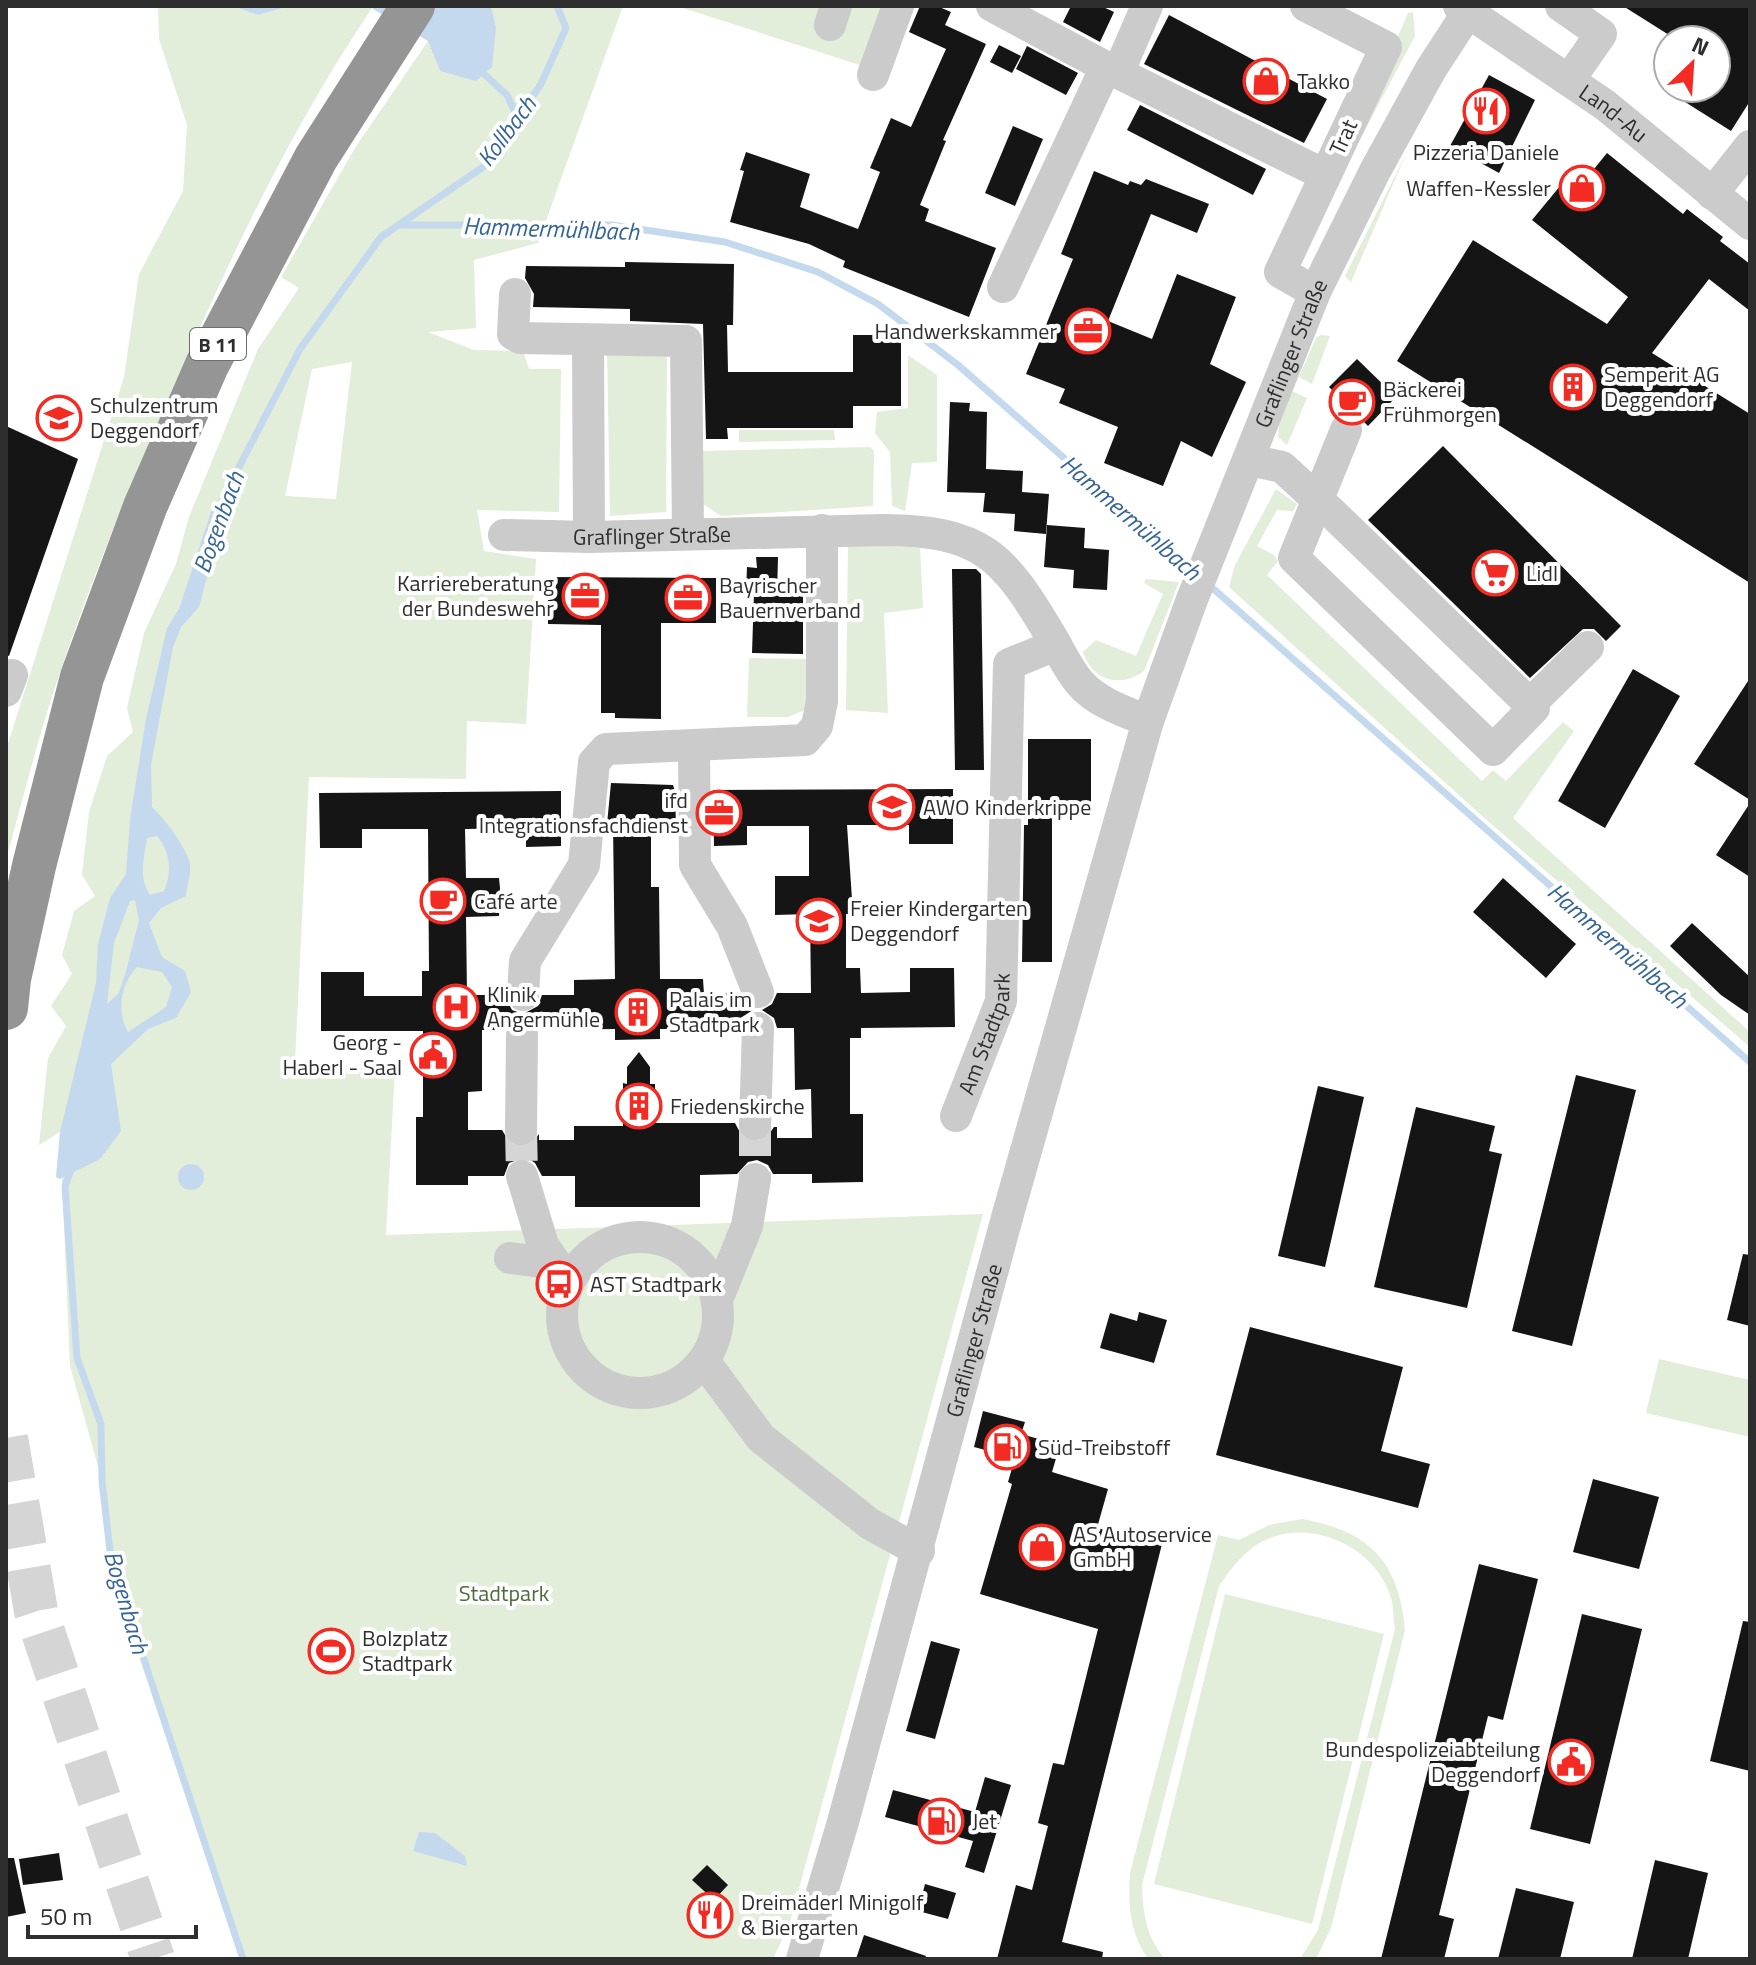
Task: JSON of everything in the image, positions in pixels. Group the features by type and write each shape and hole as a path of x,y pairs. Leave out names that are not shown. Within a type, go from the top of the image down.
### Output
{"highway":[{"name":"B 11","path":"6,1008 9,979 34,866 82,677 145,507 207,365 316,158 404,18"}],"street":[{"path":"873,75 898,6"},
{"path":"992,6 1112,70 1325,175"},
{"path":"1003,287 1147,6"},
{"name":"Trat","path":"1306,6 1386,47 1280,272 1315,292"},
{"path":"1561,6 1601,34 1569,80"},
{"name":"Land-Au","path":"1466,8 1569,80 1750,224"},
{"name":"Graflinger Straße","path":"802,1959 919,1551 1022,1215 1148,721 1191,602 1315,292 1375,171 1466,8"},
{"path":"1712,194 1750,146"},
{"path":"515,294 513,334 520,338 686,341 688,534"},
{"path":"588,341 589,537"},
{"path":"1249,460 1282,467 1317,500 1534,708 1493,750 1294,558 1317,500 1346,430"},
{"path":"523,995 525,961 584,865 594,762 606,749 805,740 817,726 822,701 822,530"},
{"name":"Graflinger Straße","path":"504,535 589,537 922,530 959,538 991,554 1020,584 1080,684 1105,703 1148,721"},
{"name":"Am Stadtpark","path":"956,1116 1001,1001 1009,664 1056,645"},
{"path":"1530,704 1588,647"},
{"path":"694,745 695,865 732,926 758,992"},
{"path":"755,1124 758,1028"},
{"path":"521,1129 522,1035"},
{"path":"522,1176 543,1245 562,1273 564,1336 576,1362 597,1381 622,1392 643,1394 682,1382 704,1361 714,1342 717,1300 747,1226 755,1179"},
{"path":"510,1258 562,1273 608,1243 635,1237 663,1240 688,1253 707,1274 717,1300"},
{"path":"704,1361 761,1438 870,1524 919,1551"}],"green space":[{"path":"158,6 232,6 258,15 290,6 372,8 321,88 253,214 153,433 97,570 64,662 42,727 6,860 6,750 124,377 139,274 183,191 187,125 159,39"},
{"name":"Stadtpark","path":"491,6 623,6 538,243 474,260 476,328 428,332 474,350 523,351 529,369 561,369 559,512 477,510 484,551 536,559 526,724 467,721 466,779 309,777 295,1062 395,1068 386,1235 983,1214 789,1925 773,1959 243,1959 111,1560 102,1481 70,1366 60,1132 39,1145 48,1058 66,1026 51,1006 72,974 62,955 74,911 95,896 82,875 89,812 107,756 133,732 127,708 144,633 176,564 189,517 258,349 299,288 281,277 355,148 428,41 440,71 496,27","holes":["352,362 336,499 285,496 312,369"]},
{"path":"677,6 884,6 863,66"},
{"path":"1413,12 1415,36 1333,190 1408,13"},
{"path":"1406,154 1351,282 1345,276"},
{"path":"1330,336 1312,384 1299,377 1316,338"},
{"path":"667,348 666,512 610,516 607,349"},
{"path":"908,355 937,375 937,462 912,463 905,511 892,506 890,452 875,433 877,412 908,408"},
{"path":"1292,391 1307,398 1287,445 1278,437 1279,425"},
{"path":"739,430 834,430 835,440 739,442"},
{"path":"870,447 874,451 873,506 721,516 703,504 700,451"},
{"path":"1276,489 1297,504 1293,511 1277,510 1257,546 1274,555 1278,561 1267,575 1482,781 1493,770 1506,781 1563,722 1574,731 1513,818 1750,1032 1750,1047 1482,816 1229,587 1235,565"},
{"path":"848,543 920,548 923,608 884,613 888,713 846,710"},
{"path":"1146,579 1179,582 1144,671 1126,680 1108,679 1093,669 1083,652 1096,640 1136,656 1163,594 1144,583"},
{"path":"749,658 808,659 808,698 803,711 788,717 747,717"},
{"path":"1659,1359 1750,1380 1750,1437 1646,1413"},
{"path":"1302,1519 1346,1532 1363,1541 1377,1554 1396,1586 1405,1630 1331,1928 1316,1959 1300,1959 1318,1930 1395,1629 1393,1606 1383,1580 1356,1551 1320,1535 1280,1535 1248,1551 1219,1586 1142,1885 1147,1924 1165,1959 1148,1959 1131,1918 1130,1873 1218,1535 1239,1540 1269,1525"},
{"path":"1225,1594 1384,1634 1312,1924 1154,1884"}],"water":[{"path":"232,6 290,6 258,15"},
{"path":"368,6 491,6 496,27 492,67 476,81 440,71 428,41"},
{"path":"223,496 227,501 199,607 181,627 173,647 151,765 152,807 180,842 190,868 186,896 161,908 149,923 162,957 185,971 191,992 176,1018 148,1029 111,1064 121,1131 100,1159 60,1179 56,1177 60,1132 96,983 98,944 110,898 126,874 130,819 146,719 167,628 179,609 211,512","holes":["157,836 169,863 168,877 164,891 150,895 144,881 143,861 147,838","135,900 139,920 119,993 107,1004 114,943 130,901","137,967 162,972 172,987 166,1007 128,1032 121,1006 124,989"]},
{"path":"191,1164 201,1167 204,1177 201,1187 191,1190 181,1187 178,1177 181,1167"},
{"path":"419,1832 435,1833 465,1856 467,1866 413,1851"}],"building":[{"path":"920,6 937,6 951,12 945,25 986,44 943,140 946,141 920,205 929,209 925,221 996,248 969,317 843,267 845,261 809,244 730,222 746,152 810,174 800,207 858,229 880,172 870,168 891,118 911,127 946,49 909,32"},
{"path":"1071,6 1101,6 1114,12 1100,42 1063,22"},
{"path":"1623,6 1750,6 1750,101 1731,131 1688,104 1732,104 1732,24 1652,24"},
{"path":"1169,15 1327,99 1304,143 1144,64"},
{"path":"999,45 1021,56 1012,73 990,62"},
{"path":"1027,46 1078,73 1066,95 1016,69"},
{"path":"1489,75 1535,100 1499,173 1450,146"},
{"path":"1140,105 1266,169 1253,195 1127,130"},
{"path":"1013,126 1043,139 1015,206 985,193"},
{"name":"Semperit AG Deggendorf","path":"1607,153 1683,214 1687,209 1723,237 1720,241 1750,264 1750,311 1709,279 1652,353 1750,414 1750,583 1397,361 1473,240 1607,324 1628,297 1532,220 1565,180 1577,190"},
{"name":"Handwerkskammer","path":"1094,171 1128,185 1130,181 1141,185 1146,179 1209,204 1197,233 1151,214 1108,321 1152,339 1177,274 1236,297 1210,364 1246,382 1212,457 1181,441 1163,486 1104,463 1118,427 1059,403 1065,389 1026,374 1073,259 1061,254"},
{"path":"625,262 734,264 733,325 727,325 728,372 853,372 853,335 901,335 901,406 853,406 853,428 727,428 728,439 706,439 703,324 630,321 630,309 533,307 534,294 525,278 526,266 625,267"},
{"path":"1357,359 1396,397 1368,426 1329,387"},
{"path":"950,402 970,403 969,411 987,412 986,469 1023,471 1022,492 1049,494 1046,534 1014,531 1015,514 983,512 985,493 947,492"},
{"path":"6,426 78,459 9,656 6,655"},
{"name":"Lidl","path":"1443,446 1621,626 1606,641 1594,629 1583,629 1530,678 1368,520"},
{"path":"1047,525 1085,528 1084,548 1109,550 1107,590 1073,588 1074,570 1044,567"},
{"path":"756,557 778,557 777,595 803,596 803,654 752,653 754,592 746,592 747,567 757,568"},
{"path":"952,569 976,569 981,574 984,770 955,770"},
{"path":"548,577 716,578 716,623 661,623 661,719 615,718 615,713 601,713 601,625 548,624"},
{"path":"1633,669 1680,696 1605,828 1558,801"},
{"path":"1750,678 1750,800 1694,764"},
{"path":"1028,739 1091,739 1091,804 1052,804 1052,962 1022,962"},
{"name":"Palais im Stadtpark","path":"611,783 673,785 675,791 676,826 651,825 651,887 659,887 660,979 703,979 704,994 738,993 746,1006 753,1010 742,1017 739,1029 660,1029 660,1039 615,1040 615,1029 540,1030 532,1019 523,1016 512,1019 504,1030 482,1030 482,1091 468,1092 468,1130 502,1130 511,1145 522,1148 531,1145 539,1134 539,1140 574,1140 574,1126 623,1126 623,1083 627,1084 627,1067 639,1052 650,1067 650,1084 655,1084 655,1123 735,1123 744,1140 754,1143 765,1140 774,1127 777,1127 777,1138 812,1138 811,1089 795,1090 794,1028 777,1028 774,1018 762,1010 772,1004 777,993 811,993 810,914 775,915 775,876 809,876 809,826 747,826 747,845 714,846 713,790 953,789 953,844 909,844 909,825 847,825 853,914 846,914 846,968 860,968 861,993 910,992 910,968 954,968 955,1027 861,1028 861,1038 850,1038 850,1114 863,1114 863,1182 812,1183 812,1174 773,1174 768,1165 757,1160 748,1162 737,1174 700,1175 700,1207 575,1207 575,1176 542,1176 535,1163 526,1157 509,1163 504,1176 468,1176 468,1185 416,1185 416,1117 423,1117 423,1031 321,1031 321,972 364,972 364,996 422,996 422,971 429,971 428,829 362,829 362,848 320,848 319,793 561,791 561,846 526,847 526,828 465,829 466,878 499,878 500,888 499,916 466,917 467,995 504,995 512,1010 523,1014 538,1006 542,995 574,995 574,980 615,979 613,824 607,824"},
{"path":"1750,803 1750,877 1716,855"},
{"path":"1503,878 1576,944 1546,978 1473,912"},
{"path":"1692,923 1750,977 1750,1015 1721,995 1670,946"},
{"path":"1576,1075 1636,1090 1572,1346 1512,1331"},
{"path":"1318,1086 1364,1097 1325,1267 1278,1256"},
{"path":"1416,1107 1495,1126 1489,1151 1502,1154 1467,1308 1374,1287"},
{"path":"1743,1254 1750,1255 1750,1326 1727,1320"},
{"path":"1139,1312 1167,1320 1154,1363 1100,1348 1110,1313 1137,1321"},
{"path":"1250,1327 1403,1367 1381,1451 1430,1464 1418,1508 1216,1455"},
{"path":"983,1411 1025,1422 1021,1434 1060,1445 1052,1472 1108,1489 1097,1528 1162,1544 1062,1942 1103,1952 1102,1959 997,1959 1016,1885 1032,1890 1048,1826 1038,1823 1053,1763 1064,1765 1098,1629 980,1594 1012,1484 1008,1482 1015,1458 974,1447"},
{"path":"1593,1479 1659,1497 1639,1569 1573,1552"},
{"path":"1479,1564 1538,1579 1503,1720 1488,1716 1439,1915 1454,1919 1444,1959 1381,1959"},
{"path":"1582,1614 1642,1629 1590,1844 1530,1829"},
{"path":"1743,1621 1750,1622 1750,1771 1710,1761"},
{"path":"931,1641 960,1649 935,1739 906,1731"},
{"path":"985,1777 1011,1785 984,1873 965,1867 973,1841 885,1817 893,1790 975,1812"},
{"path":"59,1853 63,1880 23,1885 19,1859"},
{"path":"6,1858 14,1858 26,1913 6,1917"},
{"path":"1655,1860 1708,1873 1688,1959 1632,1959"},
{"path":"707,1865 728,1885 714,1900 692,1880"},
{"path":"925,1884 956,1893 948,1919 918,1911"},
{"path":"1516,1888 1574,1902 1560,1959 1498,1959"},
{"path":"864,1935 926,1956 925,1959 856,1959"}],"waterway":[{"name":"Bogenbach","path":"221,502 300,349 381,237 486,165 541,84 566,28 557,6"},
{"name":"Kollbach","path":"484,74 507,95 518,118"},
{"name":"Hammermühlbach","path":"401,225 612,225 725,242 818,272 878,304 958,365 1193,571"},
{"name":"Hammermühlbach","path":"1208,584 1750,1062"},
{"name":"Bogenbach","path":"73,1165 65,1186 77,1358 101,1424 102,1481 111,1560 243,1959"}],"tunnel":[{"path":"755,1124 755,1179"},
{"path":"521,1129 522,1176"},
{"path":"6,1438 36,1611 153,1959"}],"place":[{"name":"Takko","path":"1266,81"},
{"name":"Pizzeria Daniele","path":"1486,111"},
{"name":"Waffen-Kessler","path":"1582,188"},
{"name":"Handwerkskammer","path":"1088,331"},
{"name":"Semperit AG Deggendorf","path":"1573,387"},
{"name":"Bäckerei Frühmorgen","path":"1352,402"},
{"name":"Schulzentrum Deggendorf","path":"59,418"},
{"name":"Lidl","path":"1495,573"},
{"name":"Karriereberatung der Bundeswehr","path":"585,596"},
{"name":"Bayrischer Bauernverband","path":"688,598"},
{"name":"AWO Kinderkrippe","path":"892,807"},
{"name":"ifd Integrationsfachdienst","path":"719,813"},
{"name":"Café arte","path":"443,901"},
{"name":"Freier Kindergarten Deggendorf","path":"819,921"},
{"name":"Klinik Angermühle","path":"456,1007"},
{"name":"Palais im Stadtpark","path":"638,1012"},
{"name":"Georg - Haberl - Saal","path":"433,1055"},
{"name":"Friedenskirche","path":"639,1106"},
{"name":"AST Stadtpark","path":"559,1284"},
{"name":"Süd-Treibstoff","path":"1007,1447"},
{"name":"AS Autoservice GmbH","path":"1042,1547"},
{"name":"Bolzplatz Stadtpark","path":"331,1651"},
{"name":"Bundespolizeiabteilung Deggendorf","path":"1571,1762"},
{"name":"Jet","path":"941,1821"},
{"name":"Dreimäderl Minigolf & Biergarten","path":"710,1915"}]}
